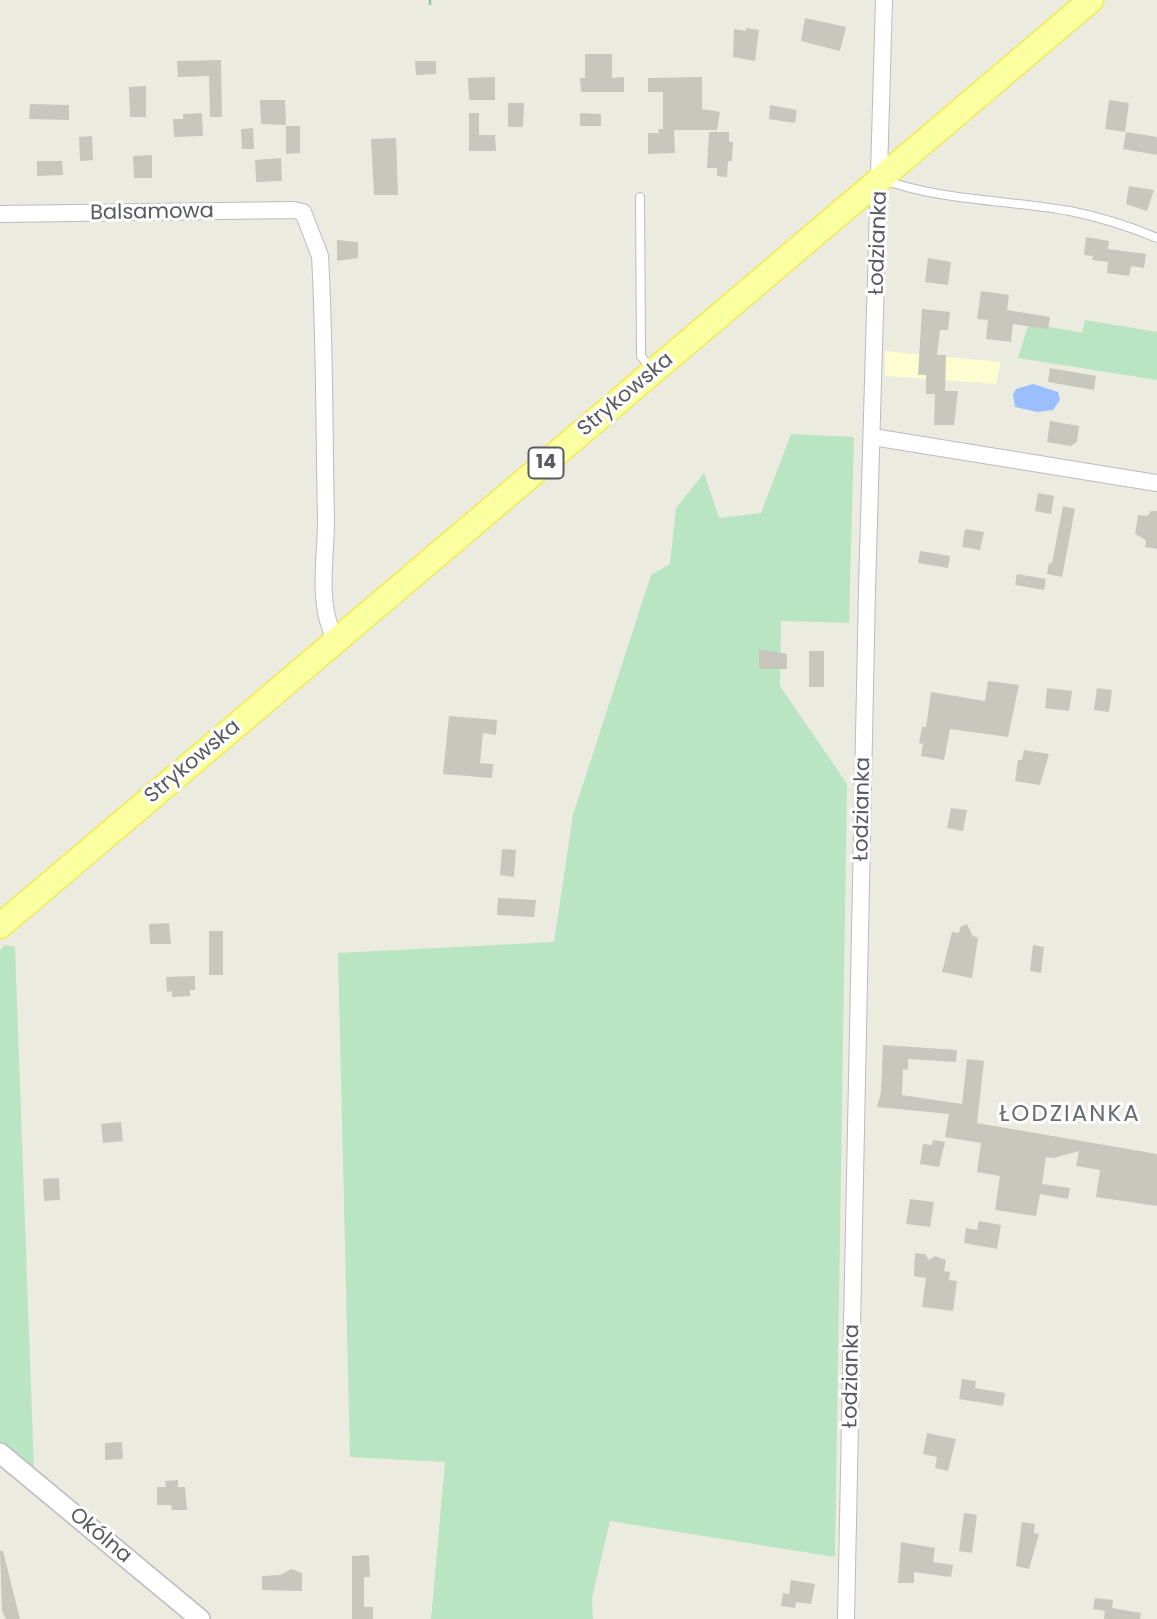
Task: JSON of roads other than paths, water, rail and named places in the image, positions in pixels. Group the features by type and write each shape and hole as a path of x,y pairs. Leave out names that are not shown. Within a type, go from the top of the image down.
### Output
{"main road":[{"name":"Strykowska","path":"0,926 1091,0"}],"street":[{"name":"Łodzianka","path":"846,1619 884,0"},
{"name":"Balsamowa","path":"0,215 303,212 320,256 326,538 324,604 325,617 336,641"},
{"path":"873,437 1157,483"},
{"name":"Okólna","path":"0,1453 200,1619"}],"lane":[{"path":"881,179 948,195 1071,211 1121,224 1157,238"},
{"path":"640,197 641,356 654,371"}],"water":[{"path":"1033,384 1058,392 1060,400 1053,410 1037,412 1015,407 1013,395 1016,389"}],"district":[{"name":"ŁODZIANKA","path":"1070,1115"}]}
